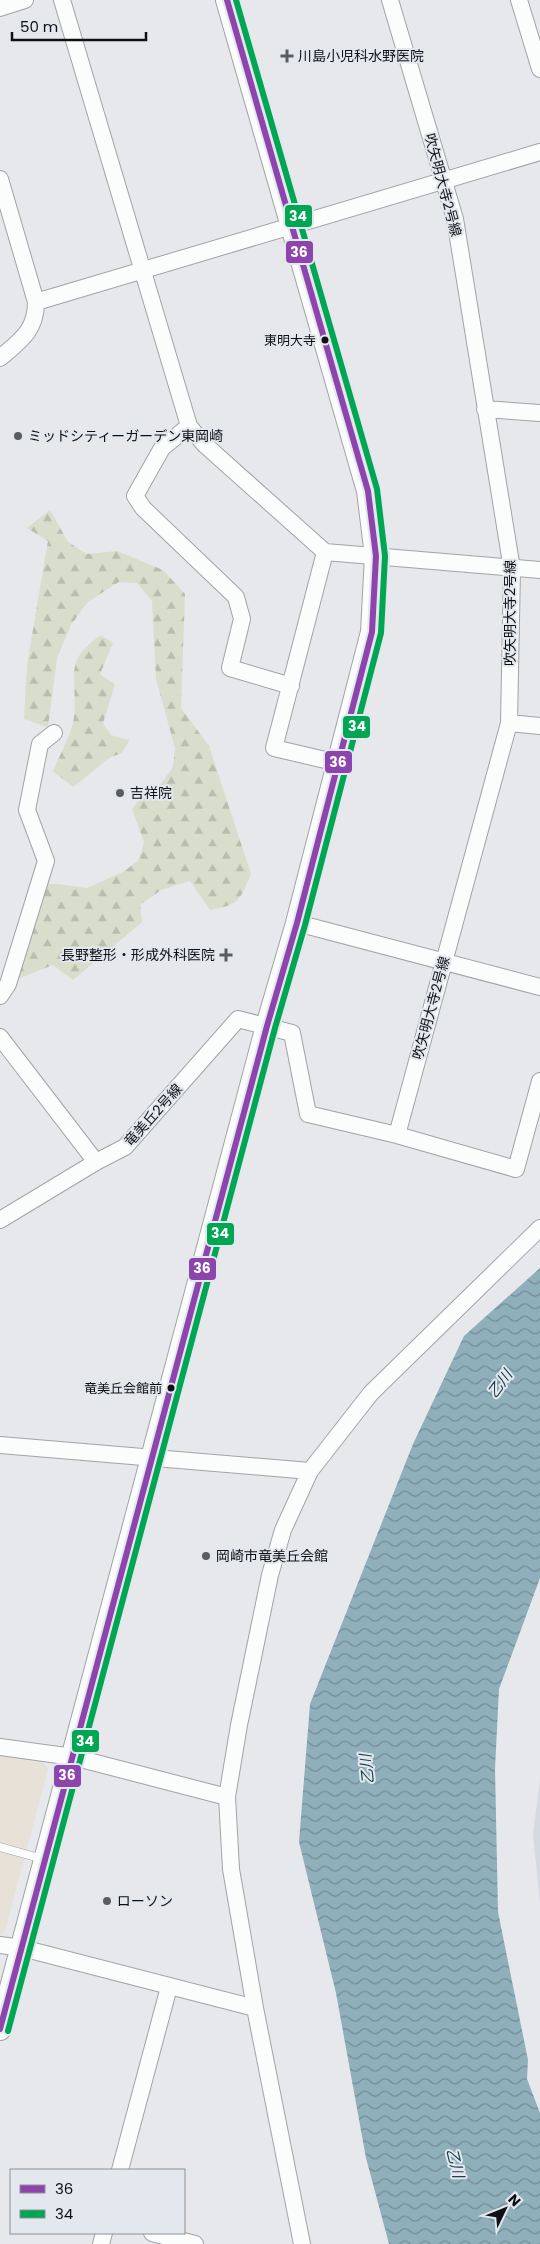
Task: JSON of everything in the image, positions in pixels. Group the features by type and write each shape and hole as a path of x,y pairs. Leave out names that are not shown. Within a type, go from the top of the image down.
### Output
{"street":[{"path":"0,8 25,0"},
{"path":"62,0 189,426 204,444 325,552 540,570"},
{"path":"0,2029 11,1947 45,1859 267,1026 297,923 372,632 376,556 368,491 290,226 227,0"},
{"name":"吹矢明大寺2号線","path":"390,0 442,182 455,219 512,568 509,723 397,1135"},
{"path":"519,0 540,70"},
{"path":"36,302 540,152"},
{"path":"0,179 36,302 36,313 30,330 0,358"},
{"path":"485,408 540,413"},
{"path":"189,426 162,448 135,496 143,508 236,596 242,619 230,668 291,686"},
{"path":"325,552 274,748 338,763"},
{"path":"509,723 540,726"},
{"path":"0,996 8,984 46,861 27,810 40,744 54,732"},
{"path":"297,923 540,987"},
{"name":"竜美丘2号線","path":"0,1220 96,1162 125,1147 238,1020 267,1026"},
{"path":"267,1026 292,1033 308,1114 397,1135 516,1169 540,1081"},
{"path":"0,1037 96,1162"},
{"path":"302,2244 255,2008 231,1869 228,1796 270,1575 283,1530 310,1471 371,1393 540,1228"},
{"path":"0,1445 310,1471"},
{"path":"0,1747 73,1756 228,1796"},
{"path":"11,1947 255,2008"},
{"path":"120,2169 169,1987"},
{"path":"156,2234 195,2244"}],"lane":[{"path":"0,1847 45,1859"}],"shaded area":[{"path":"0,1755 42,1761 48,1769 5,1931 0,1936"},
{"path":"540,1780 540,1904 533,1834"}],"green space":[{"path":"50,510 68,542 87,554 117,551 163,570 185,594 181,708 209,746 251,874 237,900 227,906 210,910 190,881 161,890 140,905 142,922 73,980 53,965 15,980 38,884 58,884 87,888 123,872 139,860 144,842 132,809 140,798 155,792 173,767 175,748 156,679 152,601 137,583 119,582 87,603 71,625 57,658 48,727 24,719 27,665 48,541 27,528"},
{"path":"101,635 113,643 100,674 115,685 103,723 111,735 129,740 122,753 111,757 73,787 53,771 73,723 75,703 74,671 76,662 89,644"}],"water":[{"name":"乙川","path":"540,1268 540,1578 499,1689 495,1769 498,1912 528,2060 527,2079 540,2113 540,2244 389,2244 366,2158 336,1993 299,1842 310,1704 413,1444 464,1336"}],"transit line":[{"name":"36","path":"0,2029 267,1026 297,923 372,632 376,556 368,491 227,0"},
{"name":"34","path":"8,2031 275,1028 305,925 381,633 385,556 377,489 236,0"}],"place":[{"name":"川島小児科水野医院","path":"287,56"},
{"name":"東明大寺","path":"325,340"},
{"name":"ミッドシティーガーデン東岡崎","path":"18,436"},
{"name":"吉祥院","path":"120,793"},
{"name":"長野整形・形成外科医院","path":"226,955"},
{"name":"竜美丘会館前","path":"171,1388"},
{"name":"岡崎市竜美丘会館","path":"206,1556"},
{"name":"ローソン","path":"107,1901"}]}
